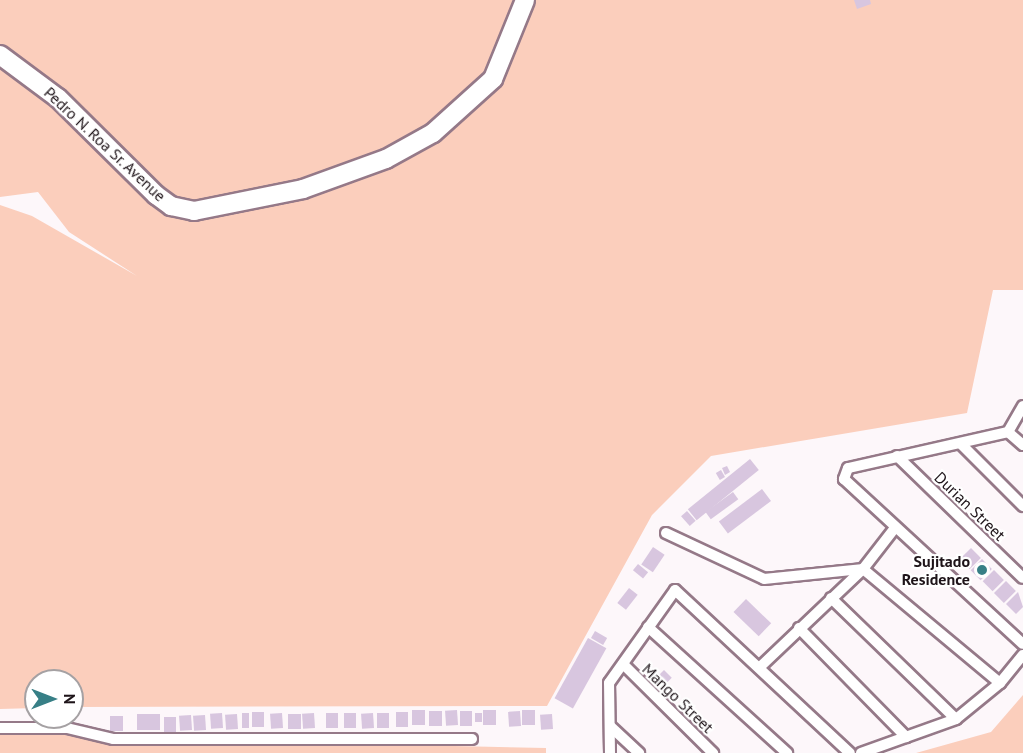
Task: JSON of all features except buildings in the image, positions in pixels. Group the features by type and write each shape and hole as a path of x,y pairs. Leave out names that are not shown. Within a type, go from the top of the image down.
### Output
{"main road":[{"name":"Pedro N. Roa Sr. Avenue","path":"0,56 58,98 156,195 171,206 194,211 303,189 386,159 433,133 493,80 525,0"}],"street":[{"path":"1023,406 1008,432 848,468 844,479 894,529 1023,644"},
{"path":"1008,432 1023,445"},
{"path":"961,444 1023,506"},
{"name":"Durian Street","path":"897,456 1023,578"},
{"path":"761,666 863,569 894,529"},
{"path":"666,533 764,579 863,569 1000,683"},
{"path":"610,753 609,683 670,593 682,592 850,753"},
{"path":"831,598 956,719"},
{"path":"648,627 787,753"},
{"path":"799,628 906,736"},
{"path":"861,753 956,719 1000,683 1023,655"},
{"name":"Mango Street","path":"623,664 713,753"},
{"path":"610,726 639,753"},
{"path":"0,728 67,728 113,739 472,739"}],"shaded area":[{"path":"0,0 1023,0 1023,290 993,290 967,413 711,456 652,515 547,706 84,707 84,669 24,669 24,708 0,709 0,205 32,216 137,276 69,232 38,192 0,197"},
{"path":"1023,695 1023,753 916,753 991,732"},
{"path":"19,728 102,738 546,748 546,753 0,753 0,729"}],"place":[{"name":"Sujitado Residence","path":"982,570"}]}
